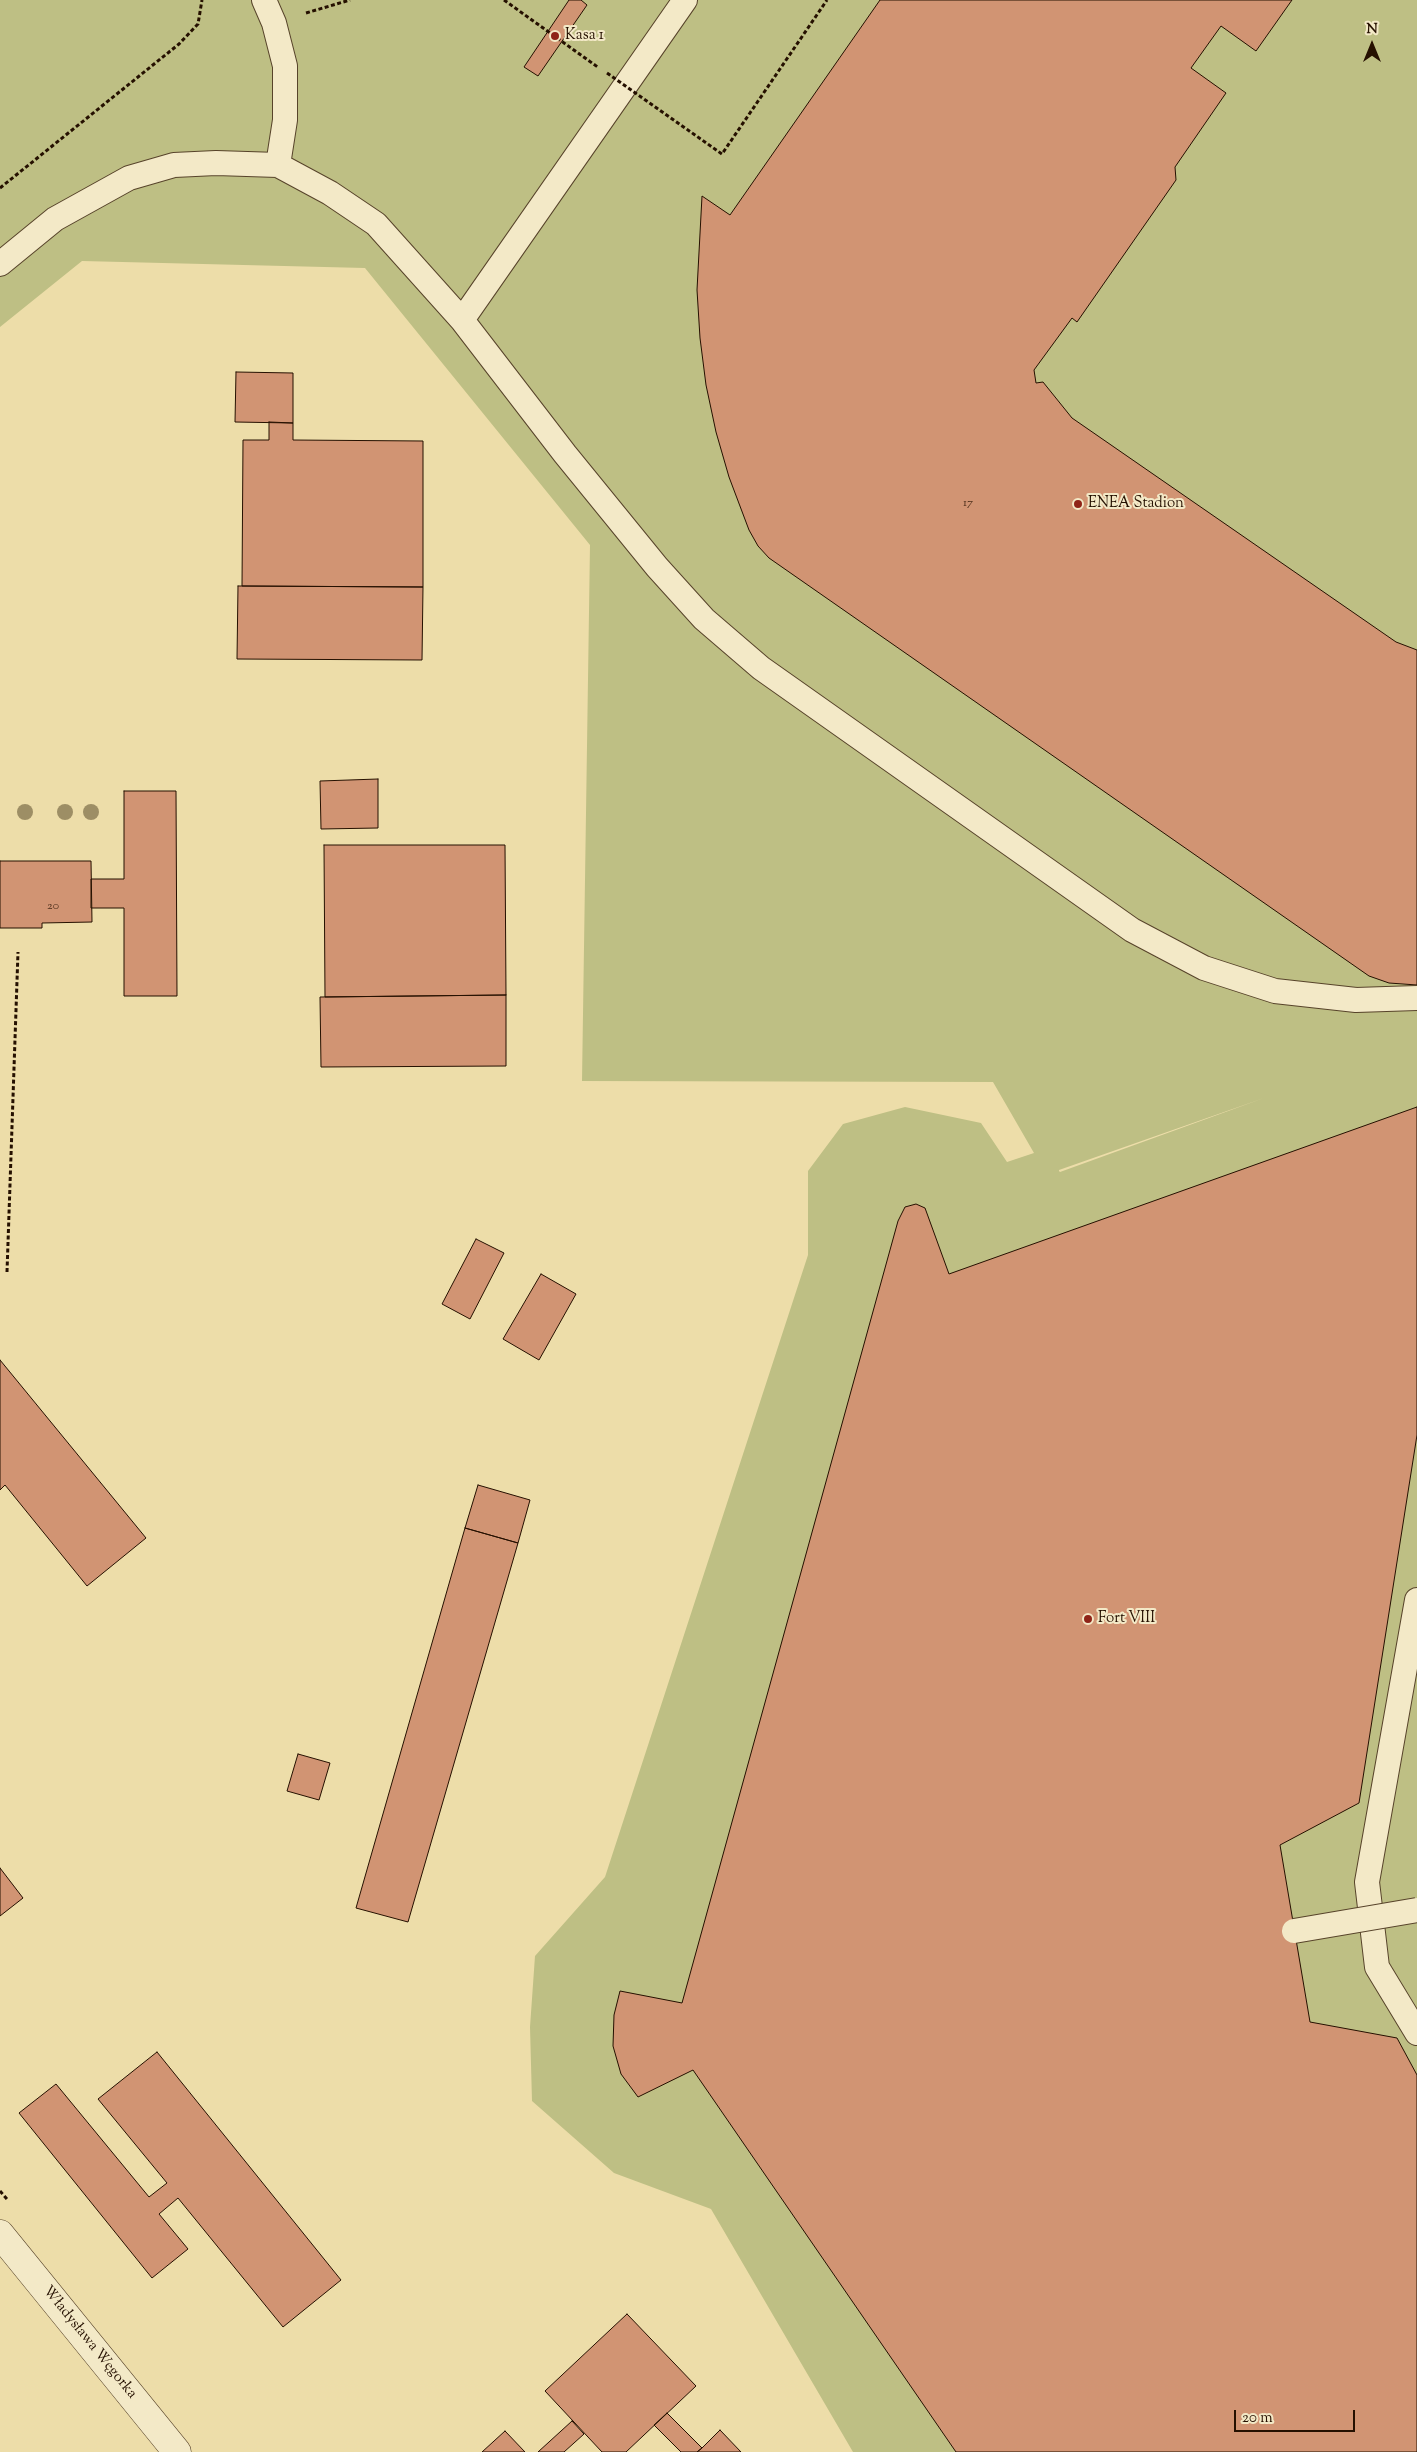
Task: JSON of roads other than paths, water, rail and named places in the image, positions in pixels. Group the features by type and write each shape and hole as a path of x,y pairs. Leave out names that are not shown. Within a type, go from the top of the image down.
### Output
{"street":[{"name":"Władysława Węgorka","path":"0,2234 177,2452"}],"lane":[{"path":"264,0 274,23 285,66 285,120 278,165"},
{"path":"462,320 685,0"},
{"path":"0,264 55,219 129,178 174,165 216,163 278,165 330,193 376,224 462,320 565,454 656,567 704,619 761,668 1132,930 1204,968 1275,991 1356,1000 1417,998"},
{"path":"1417,1600 1366,1882 1377,1967 1417,2033"},
{"path":"1294,1930 1417,1910"}],"place":[{"name":"Kasa 1","path":"555,36"},
{"name":"ENEA Stadion","path":"1078,504"},
{"name":"Fort VIII","path":"1088,1619"}]}
